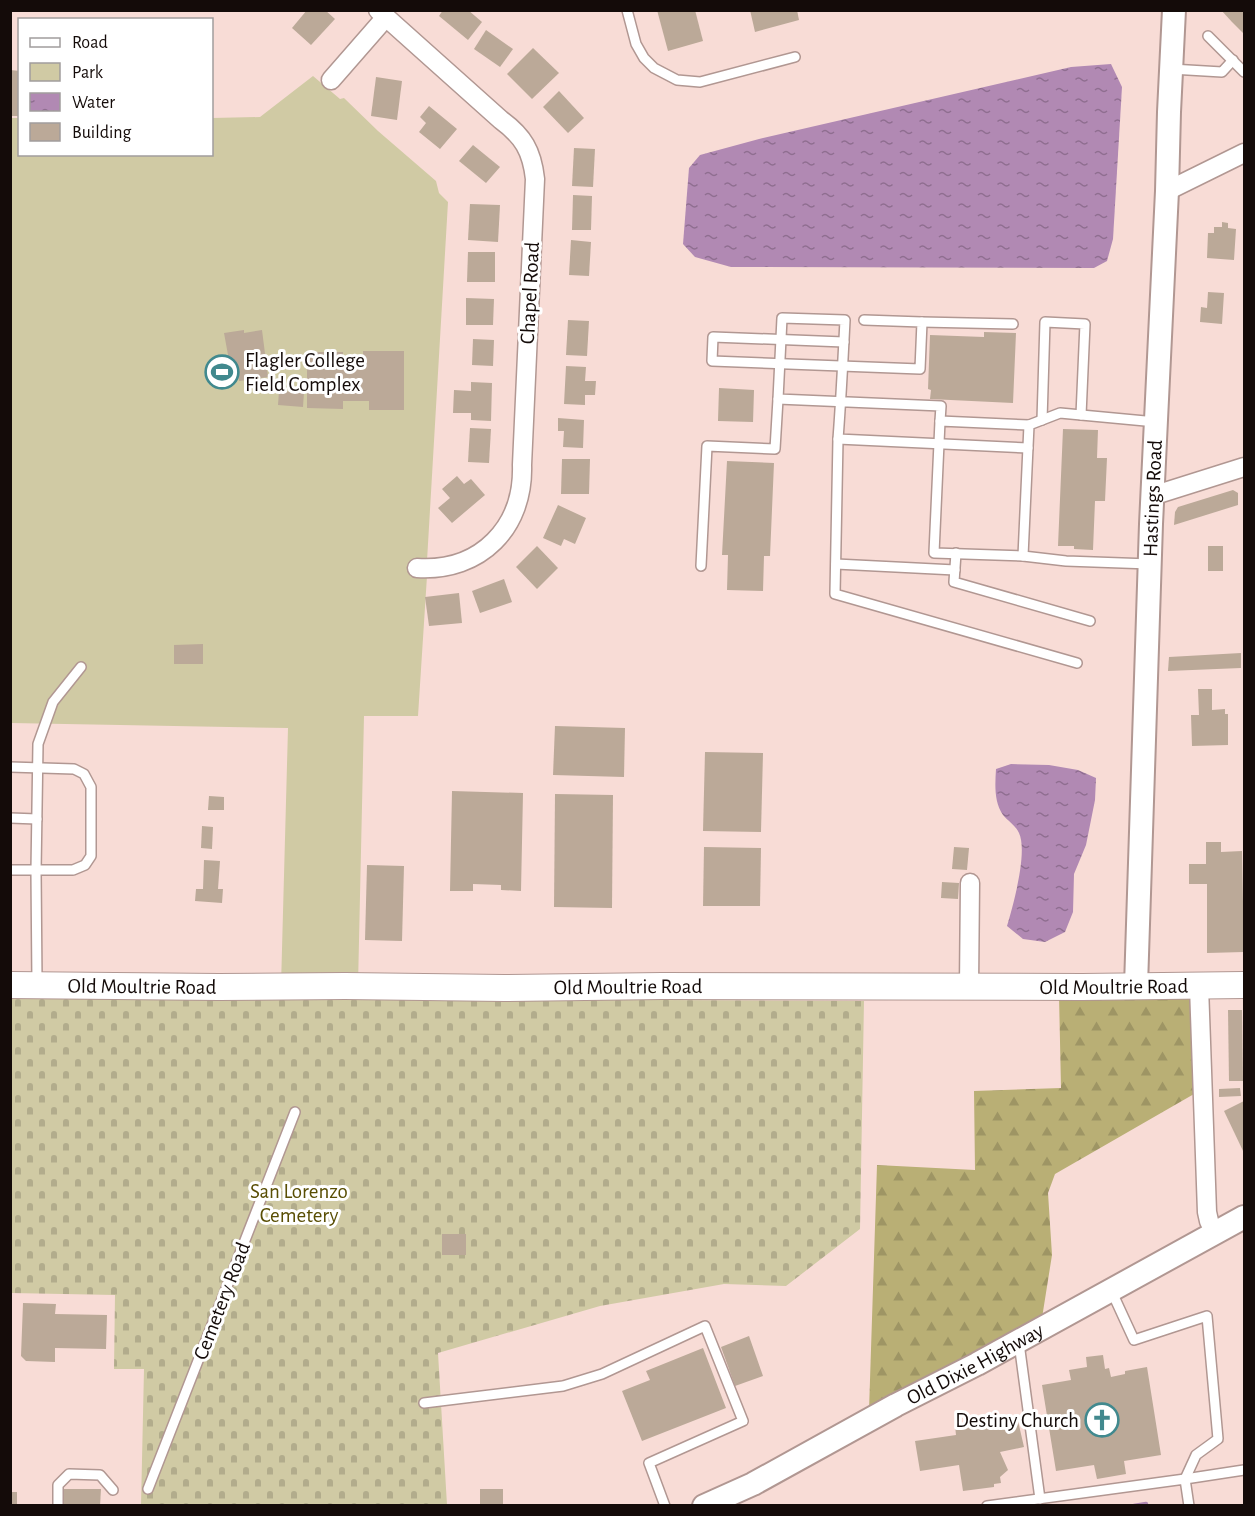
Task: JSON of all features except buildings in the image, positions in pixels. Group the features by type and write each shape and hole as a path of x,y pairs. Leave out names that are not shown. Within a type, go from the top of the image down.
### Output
{"main road":[{"name":"Old Moultrie Road","path":"10,985 504,988 1245,985"}],"street":[{"name":"Hastings Road","path":"1136,986 1152,496 1174,10"},
{"name":"Chapel Road","path":"331,80 382,14 512,129 522,139 533,165 535,179 523,480 516,510 492,543 478,554 444,567 417,568"},
{"path":"1167,191 1245,153"},
{"path":"1152,496 1245,467"},
{"path":"969,986 970,882"},
{"path":"1199,986 1207,1212 1215,1234"},
{"name":"Old Dixie Highway","path":"704,1506 753,1484 1245,1217"}],"lane":[{"path":"627,10 636,44 644,58 654,68 677,80 700,82 795,57"},
{"path":"1208,36 1245,72"},
{"path":"1171,69 1222,72 1233,60"},
{"path":"701,566 707,446 776,449 782,318 845,320 838,439 835,594 1077,663"},
{"path":"864,320 1014,324"},
{"path":"844,342 713,336 712,361 920,369 922,322"},
{"path":"1042,420 1045,322 1085,324 1081,416"},
{"path":"778,399 941,406 934,553 1150,564"},
{"path":"940,421 1029,424 1060,413 1156,422"},
{"path":"1023,556 1029,424"},
{"path":"838,439 1028,448"},
{"path":"956,554 954,582 1090,621"},
{"path":"836,564 955,570"},
{"path":"37,985 36,871 39,744 53,702 81,667"},
{"path":"10,767 74,769 84,774 92,787 91,856 85,865 73,870 10,870"},
{"path":"10,819 37,819"},
{"name":"Cemetery Road","path":"148,1489 295,1112"},
{"path":"1111,1290 1134,1340 1207,1316 1218,1439 1196,1455 1185,1479 1189,1506"},
{"path":"424,1403 562,1386 602,1374 705,1326 742,1421 649,1463 665,1506"},
{"path":"1019,1341 1040,1498"},
{"path":"987,1506 1245,1470"},
{"path":"58,1506 58,1485 69,1474 100,1475 114,1490"}],"green space":[{"name":"Flagler College Field Complex","path":"313,76 340,99 344,98 436,181 439,193 448,202 427,561 410,560 410,575 427,576 418,716 364,716 358,986 281,986 288,728 11,723 11,118 18,118 18,156 213,156 213,118 260,117"},
{"path":"1190,994 1194,1094 1055,1174 1048,1193 1052,1255 1042,1318 869,1411 877,1165 975,1170 974,1091 1061,1088 1059,995"},
{"name":"San Lorenzo Cemetery","path":"11,997 864,1001 860,1229 786,1286 724,1284 600,1306 438,1353 447,1505 141,1505 144,1369 114,1369 115,1295 11,1293"}],"water":[{"path":"1111,64 1122,87 1113,239 1107,261 1094,268 731,267 695,257 683,244 689,168 700,155 759,139 1071,67"},
{"path":"1011,764 1049,765 1078,770 1096,778 1095,800 1086,845 1074,874 1073,912 1065,932 1045,942 1023,939 1007,926 1019,879 1022,853 1018,830 1000,810 995,781 996,769"}],"waterway":[{"path":"1134,1506 1146,1504"}],"place":[{"name":"Flagler College Field Complex","path":"222,372"},
{"name":"Destiny Church","path":"1102,1420"}]}
